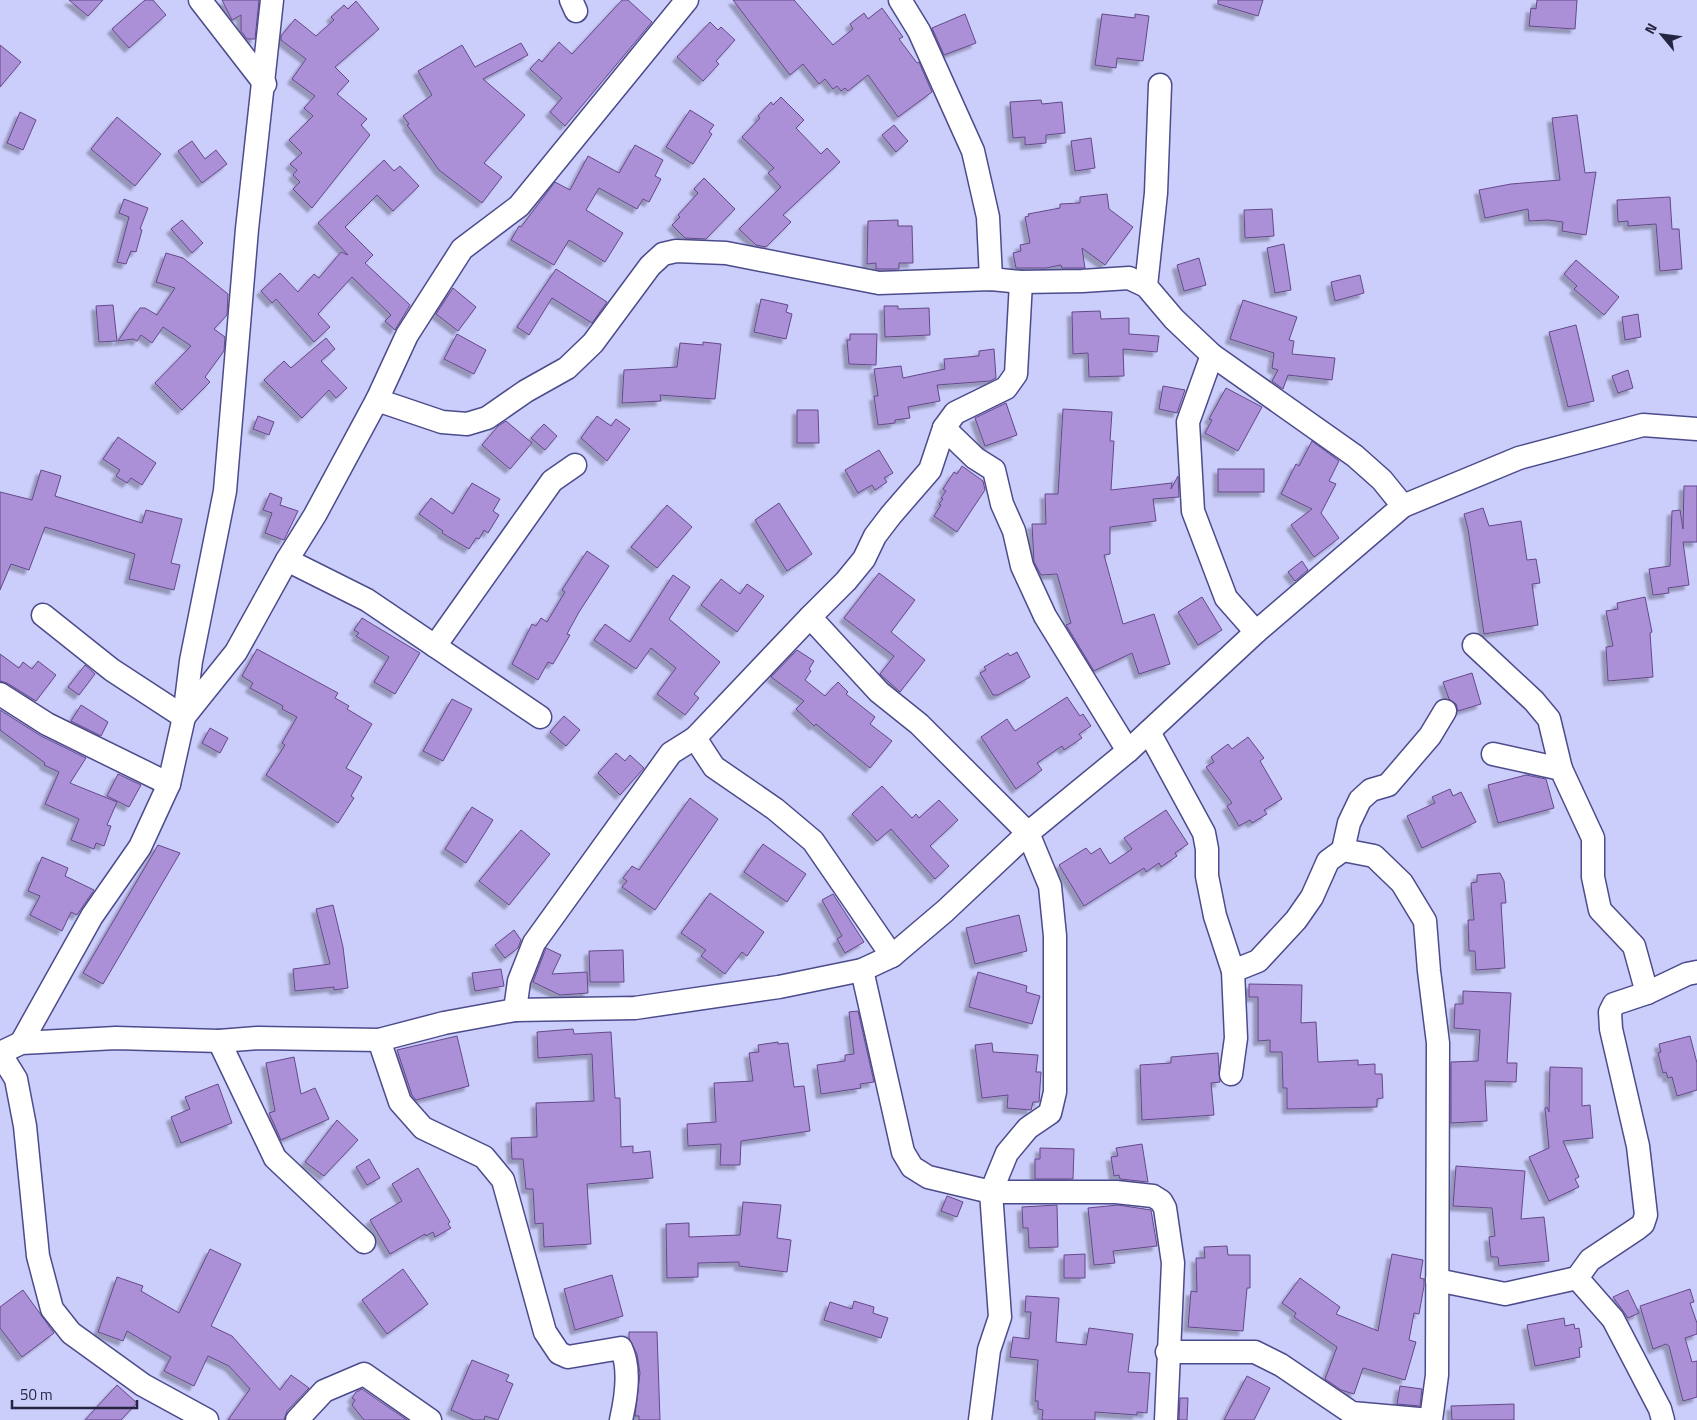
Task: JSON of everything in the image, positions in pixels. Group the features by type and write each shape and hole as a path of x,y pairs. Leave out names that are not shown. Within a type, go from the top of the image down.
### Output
{"street":[{"path":"200,0 265,84"},
{"path":"21,1043 92,916 140,847 169,784 184,717 191,661 225,491 247,230 265,84 272,0"},
{"path":"184,717 236,652 287,560 315,515 377,400 407,334 462,249 519,206 687,0"},
{"path":"900,0 918,31 973,151 988,217 991,279"},
{"path":"1146,286 1156,193 1160,85"},
{"path":"377,400 442,422 467,424 488,418 526,391 574,362 593,343 650,266 663,254 676,251 726,254 879,283 991,279 1021,282 1129,278 1146,286 1174,319 1212,355 1355,456 1382,480 1403,506"},
{"path":"515,1010 519,981 534,943 671,753 695,738 852,574 864,559 876,536 891,515 930,470 944,428 955,413 1006,388 1012,383 1016,374 1021,282"},
{"path":"1212,355 1188,422 1193,511 1226,598 1256,632"},
{"path":"207,1420 143,1385 71,1333 52,1309 38,1256 25,1126 16,1078 0,1053 21,1043 116,1038 218,1041 258,1038 379,1040 444,1023 515,1010 635,1008 780,987 862,970 892,956 945,911 1028,833 1128,751 1256,632 1403,506 1519,458 1643,425 1697,429"},
{"path":"944,428 974,458 994,470 1002,504 1014,531 1022,566 1038,599 1128,751"},
{"path":"435,646 552,481 575,466"},
{"path":"287,560 367,600 540,717"},
{"path":"43,615 112,670 184,717"},
{"path":"810,617 878,692 919,724 1028,833 1050,886 1055,936 1056,1092 1050,1113 1028,1128 1007,1153 991,1192 1000,1317 989,1350 980,1420"},
{"path":"1474,645 1534,701 1549,719 1561,768 1593,838 1593,877 1600,910 1634,946 1647,993"},
{"path":"0,694 47,724 169,784"},
{"path":"1233,971 1258,961 1296,920 1312,897 1328,862 1343,850 1349,823 1360,800 1371,790 1388,786 1430,736 1445,711"},
{"path":"1149,732 1204,833 1207,849 1207,876 1215,916 1233,971 1236,1038 1231,1074"},
{"path":"695,738 714,767 776,809 813,841 892,956"},
{"path":"1493,754 1561,768"},
{"path":"1167,1352 1255,1352 1282,1365 1352,1413 1431,1420 1437,1375 1438,1043 1425,921 1402,883 1374,856 1343,850"},
{"path":"862,970 902,1152 912,1167 928,1177 991,1192 1116,1192 1153,1196 1161,1201 1165,1208 1173,1263 1167,1352 1166,1420"},
{"path":"1437,1280 1506,1294 1577,1278 1590,1260 1643,1224 1646,1215 1638,1146 1611,1029 1610,1012 1614,1004 1647,993 1687,974 1697,972"},
{"path":"379,1040 400,1102 423,1128 484,1157 503,1180 545,1332 559,1353 568,1357 622,1348 626,1369 625,1402 621,1420"},
{"path":"218,1041 258,1128 275,1158 364,1242"},
{"path":"1577,1278 1612,1319 1660,1410 1663,1420"},
{"path":"297,1420 324,1391 364,1374 430,1420"}],"building":[{"path":"69,0 103,0 88,16"},
{"path":"145,0 153,0 166,15 129,48 112,29"},
{"path":"222,0 259,0 255,39 247,39 241,31 241,15 232,20"},
{"path":"622,0 628,0 652,22 565,126 550,112 562,98 530,69 539,59 542,62 559,42 572,54"},
{"path":"733,0 794,0 833,45 853,29 850,24 864,13 868,19 882,8 903,37 899,39 917,63 919,62 932,92 898,117 868,75 848,91 845,88 841,91 837,86 833,89 825,79 819,84 803,64 790,75"},
{"path":"1218,0 1263,0 1258,16 1218,4"},
{"path":"1537,0 1577,0 1575,29 1529,26 1531,8 1536,9"},
{"path":"356,1 379,29 335,67 349,81 337,94 367,119 361,125 370,135 312,208 293,189 300,182 293,175 297,170 290,164 302,153 289,140 313,116 304,108 315,96 292,79 306,59 281,40 281,36 295,19 316,36 334,20 331,17 344,5 348,9"},
{"path":"965,14 976,43 944,55 932,28"},
{"path":"1102,14 1135,18 1135,14 1149,16 1143,61 1117,58 1116,68 1095,65"},
{"path":"710,22 718,30 721,27 735,40 716,61 719,64 703,81 677,57"},
{"path":"521,43 528,55 483,79 525,115 484,163 502,177 482,203 439,170 407,125 409,124 403,116 432,95 418,71 462,45 475,67"},
{"path":"0,45 21,62 0,87"},
{"path":"781,97 804,120 796,128 821,154 827,148 840,162 783,215 791,222 766,247 756,245 739,229 781,187 768,173 774,168 742,137 760,118 758,116 771,102 773,105"},
{"path":"1041,100 1042,104 1062,102 1065,133 1046,135 1046,143 1025,145 1025,137 1013,138 1010,102"},
{"path":"690,110 714,125 709,132 712,134 693,164 666,147"},
{"path":"20,112 36,120 23,150 7,143"},
{"path":"1577,115 1585,173 1596,172 1586,235 1562,231 1563,222 1548,220 1529,221 1528,209 1485,218 1479,190 1511,184 1560,180 1552,118"},
{"path":"117,117 161,154 135,186 91,149"},
{"path":"894,125 908,141 896,152 882,135"},
{"path":"1091,138 1095,168 1075,171 1071,141"},
{"path":"192,141 205,159 216,150 227,164 202,183 178,151"},
{"path":"635,145 663,160 655,176 661,179 649,202 643,199 637,209 599,188 586,210 623,233 605,262 569,240 554,265 511,240 519,226 521,227 555,182 570,190 588,156 619,173"},
{"path":"384,160 394,171 400,166 419,186 393,211 377,195 345,227 373,255 365,263 410,305 395,330 385,321 391,315 352,277 318,314 330,327 314,342 276,299 272,303 261,291 280,273 298,292 314,274 319,278 341,252 348,255 318,223"},
{"path":"704,178 735,209 706,239 685,238 672,225 680,217 678,215 698,193 694,189"},
{"path":"1107,194 1109,209 1133,227 1105,265 1082,248 1085,268 1062,268 1061,265 1046,268 1016,268 1013,253 1021,251 1020,245 1030,243 1025,217 1029,216 1028,214 1060,208 1060,204 1080,203 1080,197"},
{"path":"1670,197 1672,229 1679,229 1682,269 1660,271 1656,224 1628,226 1628,221 1618,222 1617,200"},
{"path":"124,199 148,208 140,229 142,230 136,252 131,251 126,264 117,262 129,217 119,213"},
{"path":"1272,209 1274,236 1245,238 1244,210"},
{"path":"182,220 203,243 192,253 171,229"},
{"path":"898,220 898,226 912,226 913,263 899,263 899,269 876,269 876,263 867,264 868,221"},
{"path":"1284,244 1291,290 1275,293 1267,248"},
{"path":"166,253 183,258 228,294 227,315 214,329 225,337 224,351 205,377 210,382 182,410 155,383 191,346 163,327 152,343 141,335 137,341 133,339 118,341 140,308 145,308 157,315 175,288 156,282"},
{"path":"1199,258 1206,285 1184,291 1177,265"},
{"path":"1576,260 1619,297 1604,315 1574,289 1577,286 1564,274"},
{"path":"556,269 607,302 592,323 552,298 529,335 517,327"},
{"path":"1360,275 1364,293 1335,301 1331,282"},
{"path":"453,288 476,307 458,331 436,314"},
{"path":"761,299 788,305 786,312 792,314 786,339 754,332"},
{"path":"1243,300 1297,317 1289,340 1294,341 1292,354 1335,358 1332,380 1288,375 1283,389 1272,381 1278,370 1272,368 1274,353 1230,339"},
{"path":"113,305 117,341 99,342 96,306"},
{"path":"884,306 898,306 898,309 929,308 930,335 885,337"},
{"path":"1100,311 1101,319 1129,318 1129,334 1159,336 1157,352 1123,349 1124,376 1089,377 1088,353 1073,354 1072,312"},
{"path":"1638,314 1641,337 1625,340 1622,317"},
{"path":"1576,325 1594,401 1568,407 1549,332"},
{"path":"457,334 486,350 474,374 444,359"},
{"path":"850,334 877,334 876,365 849,364 847,340 850,340"},
{"path":"326,338 335,349 321,361 347,388 336,398 329,390 302,418 264,380 284,361 291,368"},
{"path":"703,342 721,344 715,399 660,395 661,401 622,403 624,370 677,367 680,343 703,345"},
{"path":"994,349 996,378 990,381 937,385 940,401 908,407 910,418 895,420 895,423 878,425 874,396 878,396 874,369 901,366 903,378 945,369 944,359 979,356 979,351"},
{"path":"1628,370 1633,388 1618,393 1612,376"},
{"path":"1163,386 1185,390 1177,413 1159,409"},
{"path":"1226,388 1262,407 1238,451 1205,433 1212,420 1209,419"},
{"path":"1006,403 1017,435 985,446 975,418"},
{"path":"1063,409 1112,412 1110,441 1114,441 1111,490 1172,483 1171,489 1178,476 1179,497 1153,499 1156,521 1110,527 1110,554 1104,555 1123,624 1154,614 1170,664 1139,674 1132,653 1094,671 1066,625 1071,623 1057,574 1041,575 1034,562 1032,524 1046,524 1045,494 1058,494"},
{"path":"797,410 818,410 819,443 797,443"},
{"path":"258,416 274,422 269,435 253,429"},
{"path":"597,416 611,426 616,419 630,429 607,461 581,438"},
{"path":"506,421 532,443 510,469 482,445 498,426"},
{"path":"544,424 557,436 545,450 531,438"},
{"path":"118,437 156,463 142,485 131,478 127,483 116,476 120,470 103,459"},
{"path":"1312,441 1339,461 1329,481 1336,484 1321,513 1339,538 1314,557 1291,525 1312,509 1281,494 1296,464 1299,466"},
{"path":"879,450 893,473 884,478 887,482 875,490 872,485 858,493 845,470"},
{"path":"962,466 983,481 985,490 957,532 934,516 941,505 939,504 943,499 941,498 946,491 943,489 954,472 957,474"},
{"path":"1218,469 1264,469 1264,492 1218,492"},
{"path":"41,470 61,476 55,496 142,523 146,510 182,519 171,563 180,565 174,590 129,579 135,554 45,527 29,570 11,564 0,590 0,492 32,500"},
{"path":"472,483 500,499 493,511 499,515 488,533 484,530 479,539 476,538 469,549 442,533 443,531 419,514 431,498 453,514"},
{"path":"1684,486 1697,486 1697,542 1683,542 1689,585 1668,588 1669,593 1653,595 1649,569 1670,566 1672,511 1680,510 1683,529"},
{"path":"270,493 282,498 280,505 298,511 284,540 265,533 272,513 263,510"},
{"path":"779,503 812,554 787,571 755,520"},
{"path":"667,505 692,527 657,568 631,547"},
{"path":"1483,508 1489,526 1521,521 1527,560 1536,559 1540,583 1532,584 1538,625 1484,634 1464,514"},
{"path":"587,551 609,566 579,612 567,634 570,635 553,664 548,662 538,680 512,664 532,624 536,626 541,618 547,622 565,592 562,590"},
{"path":"1302,561 1308,570 1295,581 1288,572"},
{"path":"879,573 915,600 891,632 925,660 900,692 880,674 894,656 844,618"},
{"path":"673,575 690,587 669,619 720,662 694,694 699,698 685,715 657,694 676,668 651,648 636,669 594,640 605,624 630,642"},
{"path":"721,579 740,594 747,584 764,596 737,632 701,605"},
{"path":"1202,597 1222,630 1198,645 1178,612"},
{"path":"1645,597 1652,632 1650,633 1653,677 1608,681 1606,647 1613,646 1606,611 1618,609 1617,603"},
{"path":"362,618 420,653 395,694 374,682 389,657 356,636 359,633 354,630"},
{"path":"257,649 338,693 335,698 349,706 347,709 372,724 346,768 362,777 351,796 354,798 338,823 266,775 285,745 282,743 297,717 282,709 283,706 250,688 253,683 242,676"},
{"path":"797,650 814,661 809,669 811,671 805,680 825,696 838,682 848,692 846,694 875,717 870,724 892,741 870,768 816,724 814,726 796,709 804,701 771,677"},
{"path":"1017,652 1030,677 998,695 993,695 980,673 986,670 984,667 1008,653 1010,656"},
{"path":"0,654 19,668 23,662 32,669 38,661 56,675 36,701 7,683 0,681"},
{"path":"85,665 95,674 79,695 68,687"},
{"path":"1472,673 1481,704 1458,711 1456,704 1449,699 1443,682"},
{"path":"1067,697 1080,716 1083,714 1091,726 1079,734 1082,738 1064,750 1062,746 1037,763 1042,770 1016,789 981,737 1007,719 1015,731"},
{"path":"452,699 472,709 443,761 423,751"},
{"path":"81,705 108,722 101,736 71,721"},
{"path":"0,710 41,736 86,758 70,783 117,802 107,825 111,826 104,846 96,843 94,849 71,840 79,819 45,804 59,772 44,765 45,763 0,730"},
{"path":"564,716 580,730 566,746 550,732"},
{"path":"210,728 228,738 220,753 202,743"},
{"path":"1248,737 1264,758 1260,761 1282,799 1264,810 1267,814 1252,823 1250,820 1239,826 1227,806 1232,803 1206,767 1214,762 1211,757 1228,744 1232,749"},
{"path":"616,753 625,761 630,755 644,768 620,795 598,773"},
{"path":"118,774 141,785 129,807 107,796"},
{"path":"1526,775 1546,779 1554,808 1498,823 1488,785"},
{"path":"882,786 912,818 916,814 919,818 939,800 958,820 930,846 949,866 935,879 891,829 877,841 852,814"},
{"path":"1450,789 1453,796 1461,792 1476,822 1422,848 1407,816 1435,803 1432,797"},
{"path":"690,798 718,819 655,910 622,887 627,881 623,878 632,866 639,870"},
{"path":"472,807 493,820 466,863 445,849"},
{"path":"1166,810 1188,844 1175,853 1177,856 1161,867 1159,863 1146,872 1144,868 1084,906 1059,865 1086,848 1091,854 1100,848 1110,864 1132,849 1124,838"},
{"path":"521,830 550,854 509,905 479,881"},
{"path":"763,844 806,874 787,902 744,872"},
{"path":"158,845 180,853 103,984 83,973"},
{"path":"42,857 68,868 65,876 94,890 77,915 71,912 62,931 30,915 40,896 28,891"},
{"path":"1500,873 1504,881 1506,903 1501,903 1505,968 1476,970 1475,951 1469,951 1468,920 1474,920 1471,883 1477,882 1477,875"},
{"path":"710,893 764,932 747,956 742,952 725,974 701,956 706,950 681,933"},
{"path":"833,894 864,942 845,953 837,939 842,936 822,900"},
{"path":"333,905 343,947 348,988 334,990 334,987 295,991 293,969 330,964 316,909"},
{"path":"1019,915 1027,951 975,964 966,928"},
{"path":"514,930 521,940 518,948 505,958 495,945"},
{"path":"546,948 561,955 552,974 587,972 588,993 560,995 533,982"},
{"path":"623,950 624,982 590,982 589,951"},
{"path":"501,969 504,986 475,991 472,973"},
{"path":"978,972 1027,986 1026,992 1040,996 1032,1024 969,1007"},
{"path":"1249,984 1302,985 1301,1023 1316,1022 1318,1062 1358,1060 1358,1065 1375,1064 1375,1074 1382,1074 1383,1098 1377,1099 1377,1107 1287,1109 1287,1088 1283,1088 1282,1052 1270,1052 1270,1040 1258,1041 1258,997 1249,997"},
{"path":"1463,991 1511,993 1507,1063 1517,1063 1516,1082 1485,1081 1487,1121 1451,1123 1451,1062 1478,1061 1480,1030 1454,1028 1455,1004 1463,1004"},
{"path":"858,1011 874,1082 860,1084 861,1088 821,1094 817,1065 845,1061 845,1055 854,1054 849,1012"},
{"path":"573,1029 574,1034 611,1032 615,1098 620,1098 621,1147 633,1146 633,1153 650,1151 653,1178 587,1184 591,1244 544,1247 543,1223 535,1224 533,1189 526,1189 523,1159 512,1159 511,1138 537,1137 536,1103 594,1101 592,1054 538,1058 537,1032"},
{"path":"457,1036 469,1086 416,1100 412,1095 397,1050"},
{"path":"1690,1036 1697,1063 1697,1090 1677,1096 1672,1077 1668,1078 1666,1072 1663,1073 1658,1053 1661,1052 1659,1044"},
{"path":"778,1042 778,1044 788,1043 794,1087 804,1086 810,1131 741,1141 740,1165 720,1165 721,1144 688,1146 687,1124 716,1122 714,1083 753,1081 749,1053 759,1052 758,1045"},
{"path":"992,1043 993,1052 1038,1055 1036,1072 1041,1072 1039,1102 1033,1102 1031,1110 1007,1108 1008,1095 982,1098 975,1045"},
{"path":"1218,1053 1220,1082 1211,1083 1214,1115 1142,1120 1140,1065 1171,1063 1171,1057"},
{"path":"294,1057 301,1094 315,1088 329,1119 281,1140 269,1113 275,1111 266,1063"},
{"path":"1550,1067 1582,1068 1582,1106 1590,1105 1593,1138 1563,1141 1579,1177 1575,1179 1579,1187 1549,1201 1529,1157 1549,1148 1545,1108 1547,1107 1549,1112"},
{"path":"218,1084 232,1123 181,1143 171,1117 190,1109 185,1097"},
{"path":"337,1120 358,1140 324,1176 305,1162"},
{"path":"1142,1144 1148,1182 1120,1179 1119,1175 1114,1176 1111,1157 1118,1156 1116,1148"},
{"path":"1040,1148 1074,1149 1073,1179 1035,1179 1035,1159 1040,1159"},
{"path":"369,1159 380,1178 367,1185 356,1167"},
{"path":"1456,1166 1525,1171 1521,1219 1544,1217 1549,1261 1499,1266 1498,1257 1491,1257 1489,1237 1495,1236 1492,1208 1453,1206"},
{"path":"418,1168 450,1222 448,1224 451,1228 435,1237 433,1232 426,1236 425,1234 390,1254 370,1220 402,1201 392,1184"},
{"path":"947,1196 963,1202 957,1217 941,1211"},
{"path":"743,1202 781,1205 777,1238 791,1240 787,1272 739,1266 739,1262 698,1263 698,1277 667,1278 666,1224 689,1223 689,1237 740,1235"},
{"path":"1057,1205 1058,1247 1029,1248 1028,1228 1023,1228 1022,1207"},
{"path":"1118,1205 1151,1210 1157,1246 1113,1251 1115,1263 1094,1265 1088,1208"},
{"path":"1227,1246 1228,1255 1250,1255 1250,1288 1247,1288 1243,1331 1188,1327 1191,1291 1197,1292 1196,1258 1205,1258 1204,1247"},
{"path":"210,1249 241,1264 211,1326 232,1336 280,1390 291,1375 309,1388 287,1411 284,1420 228,1420 250,1389 229,1366 208,1356 194,1386 164,1371 171,1357 127,1331 123,1341 98,1332 117,1277 143,1286 141,1291 179,1313"},
{"path":"1085,1254 1085,1278 1064,1278 1064,1255"},
{"path":"1392,1254 1423,1260 1420,1278 1424,1279 1424,1286 1419,1314 1414,1313 1409,1340 1416,1342 1405,1380 1363,1368 1354,1394 1341,1390 1325,1379 1337,1347 1294,1317 1296,1313 1282,1303 1300,1278 1340,1307 1336,1314 1378,1331"},
{"path":"403,1269 428,1304 387,1334 362,1300"},
{"path":"612,1275 623,1316 575,1330 564,1289"},
{"path":"1690,1289 1694,1302 1690,1303 1697,1323 1697,1334 1685,1338 1692,1362 1697,1361 1697,1397 1683,1401 1669,1346 1666,1344 1653,1349 1640,1306"},
{"path":"23,1290 54,1333 22,1357 0,1328 0,1307"},
{"path":"1628,1290 1639,1313 1628,1318 1613,1297"},
{"path":"1026,1296 1059,1298 1056,1342 1086,1345 1089,1328 1133,1334 1128,1372 1150,1373 1147,1413 1137,1412 1137,1415 1095,1412 1095,1420 1042,1420 1043,1410 1038,1409 1038,1401 1035,1401 1038,1360 1010,1357 1013,1337 1029,1339 1031,1312 1025,1312"},
{"path":"854,1301 874,1307 873,1313 888,1318 881,1338 824,1320 830,1302 852,1309"},
{"path":"1564,1318 1565,1326 1574,1324 1575,1329 1579,1328 1582,1347 1579,1348 1580,1357 1535,1366 1527,1325"},
{"path":"629,1332 657,1332 660,1420 639,1420 639,1416 635,1416 640,1373 637,1354 629,1338"},
{"path":"472,1360 509,1375 506,1381 513,1384 498,1420 485,1416 484,1420 474,1420 451,1410"},
{"path":"1247,1376 1270,1388 1254,1420 1224,1420"},
{"path":"117,1385 137,1403 121,1420 85,1420"},
{"path":"1400,1386 1422,1389 1420,1406 1397,1404"},
{"path":"362,1389 407,1420 364,1420 352,1405 355,1400 352,1398 356,1392"},
{"path":"1180,1398 1188,1398 1187,1420 1179,1420"},
{"path":"1514,1404 1514,1420 1452,1420 1451,1406"}]}
